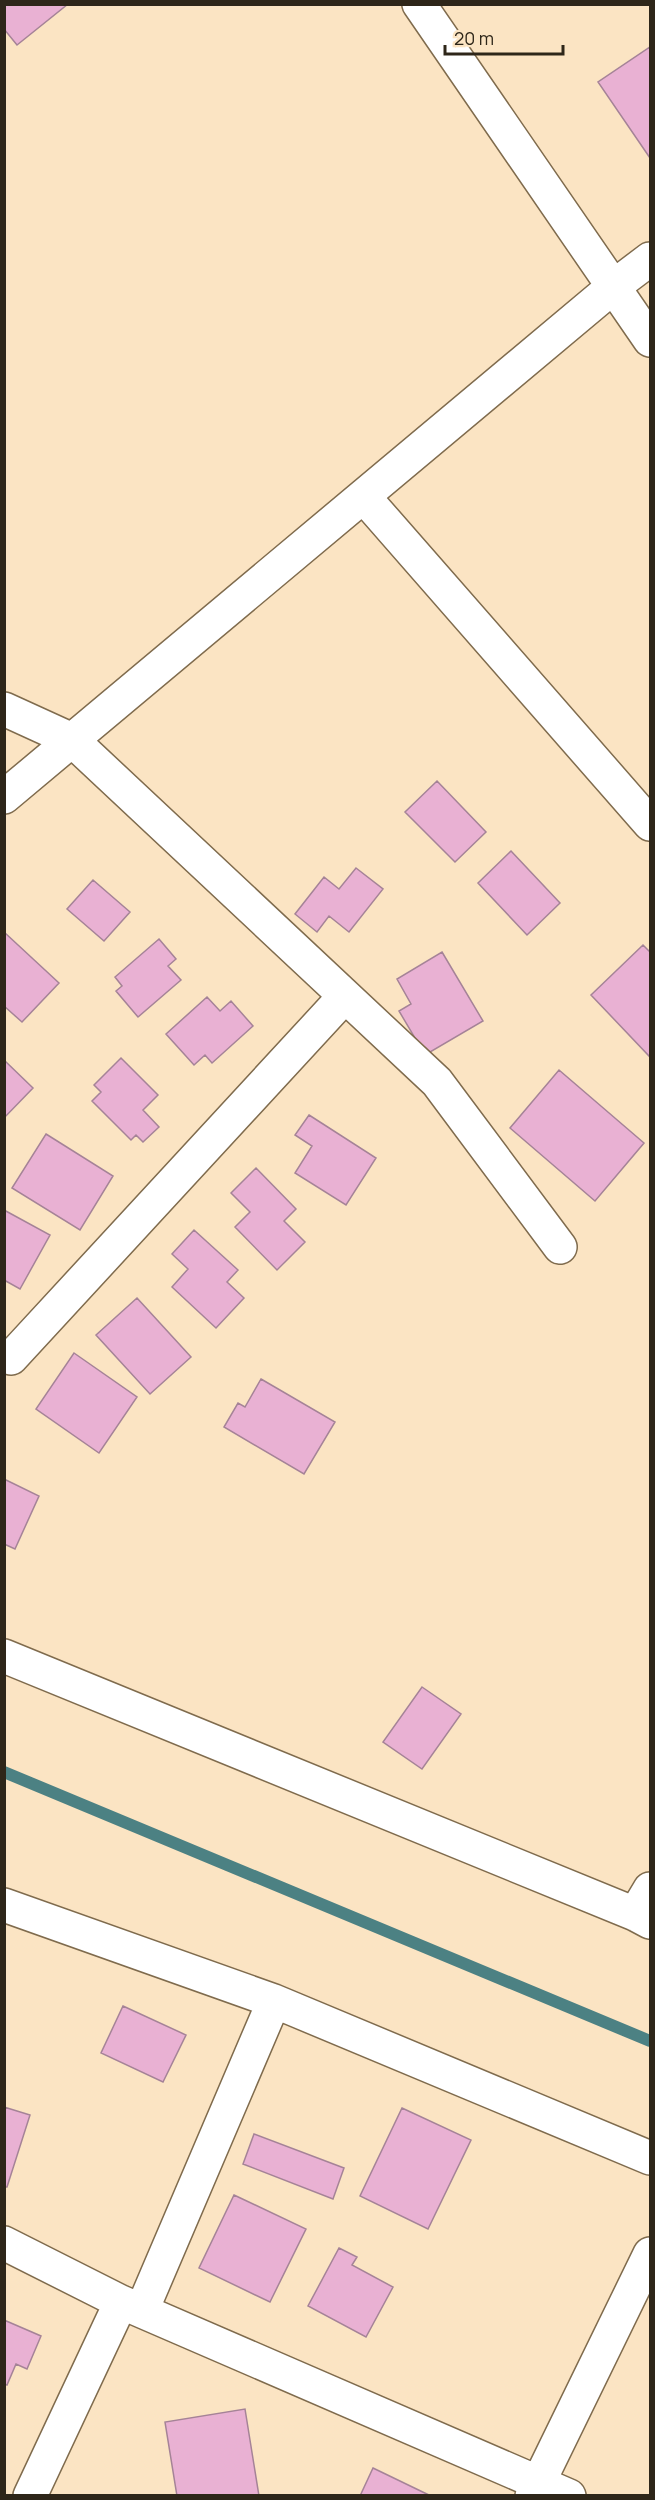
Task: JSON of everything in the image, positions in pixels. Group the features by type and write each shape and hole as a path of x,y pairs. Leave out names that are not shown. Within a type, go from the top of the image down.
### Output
{"street":[{"path":"419,4 651,340"},
{"path":"4,797 613,287 651,259"},
{"path":"364,497 651,824"},
{"path":"4,709 72,740 437,1082 560,1247"},
{"path":"11,1358 345,996"},
{"path":"4,1656 645,1908"},
{"path":"4,1905 274,2001 651,2158"},
{"path":"30,2496 132,2306 274,2001"},
{"path":"4,2243 132,2306 536,2489 569,2496"},
{"path":"536,2489 651,2254"}],"building":[{"path":"4,4 68,4 17,45 4,29"},
{"path":"650,47 650,158 598,82"},
{"path":"437,781 486,832 455,862 405,812"},
{"path":"511,851 560,903 527,935 478,883"},
{"path":"356,868 383,889 349,932 329,916 317,932 295,914 324,877 339,889"},
{"path":"93,880 130,912 104,941 67,909"},
{"path":"4,932 59,983 22,1022 4,1006"},
{"path":"159,939 176,959 168,966 181,980 138,1017 116,991 122,986 115,977"},
{"path":"643,945 650,952 650,1057 591,995"},
{"path":"442,952 483,1021 425,1055 399,1011 411,1004 397,979"},
{"path":"207,997 220,1011 231,1001 253,1026 212,1063 205,1055 194,1065 166,1034"},
{"path":"121,1058 158,1095 143,1110 159,1127 143,1142 136,1135 131,1140 92,1101 101,1092 94,1085"},
{"path":"4,1060 33,1088 4,1118"},
{"path":"559,1070 644,1143 595,1201 510,1128"},
{"path":"309,1115 376,1158 346,1205 295,1173 312,1146 295,1135"},
{"path":"46,1134 113,1176 80,1230 12,1188"},
{"path":"256,1168 296,1209 284,1221 305,1242 277,1270 235,1227 250,1212 231,1193"},
{"path":"4,1210 50,1235 20,1289 4,1280"},
{"path":"194,1230 238,1270 227,1282 244,1298 216,1328 172,1287 188,1269 172,1254"},
{"path":"137,1298 191,1357 150,1394 96,1335"},
{"path":"74,1353 137,1397 99,1453 36,1409"},
{"path":"261,1379 335,1422 304,1474 224,1427 238,1403 245,1407"},
{"path":"4,1479 39,1496 15,1549 4,1544"},
{"path":"422,1687 461,1714 422,1769 383,1742"},
{"path":"123,2006 186,2035 163,2082 101,2053"},
{"path":"4,2107 30,2115 7,2187 4,2187"},
{"path":"402,2108 471,2140 428,2229 360,2196"},
{"path":"254,2134 344,2168 333,2199 243,2164"},
{"path":"234,2195 306,2229 270,2302 199,2268"},
{"path":"339,2248 357,2257 352,2265 393,2287 366,2337 308,2306"},
{"path":"4,2320 41,2336 27,2369 16,2364 7,2385 4,2384"},
{"path":"245,2409 259,2496 177,2496 165,2422"},
{"path":"373,2468 431,2496 360,2496"}],"waterway":[{"path":"4,1772 650,2041"}]}
